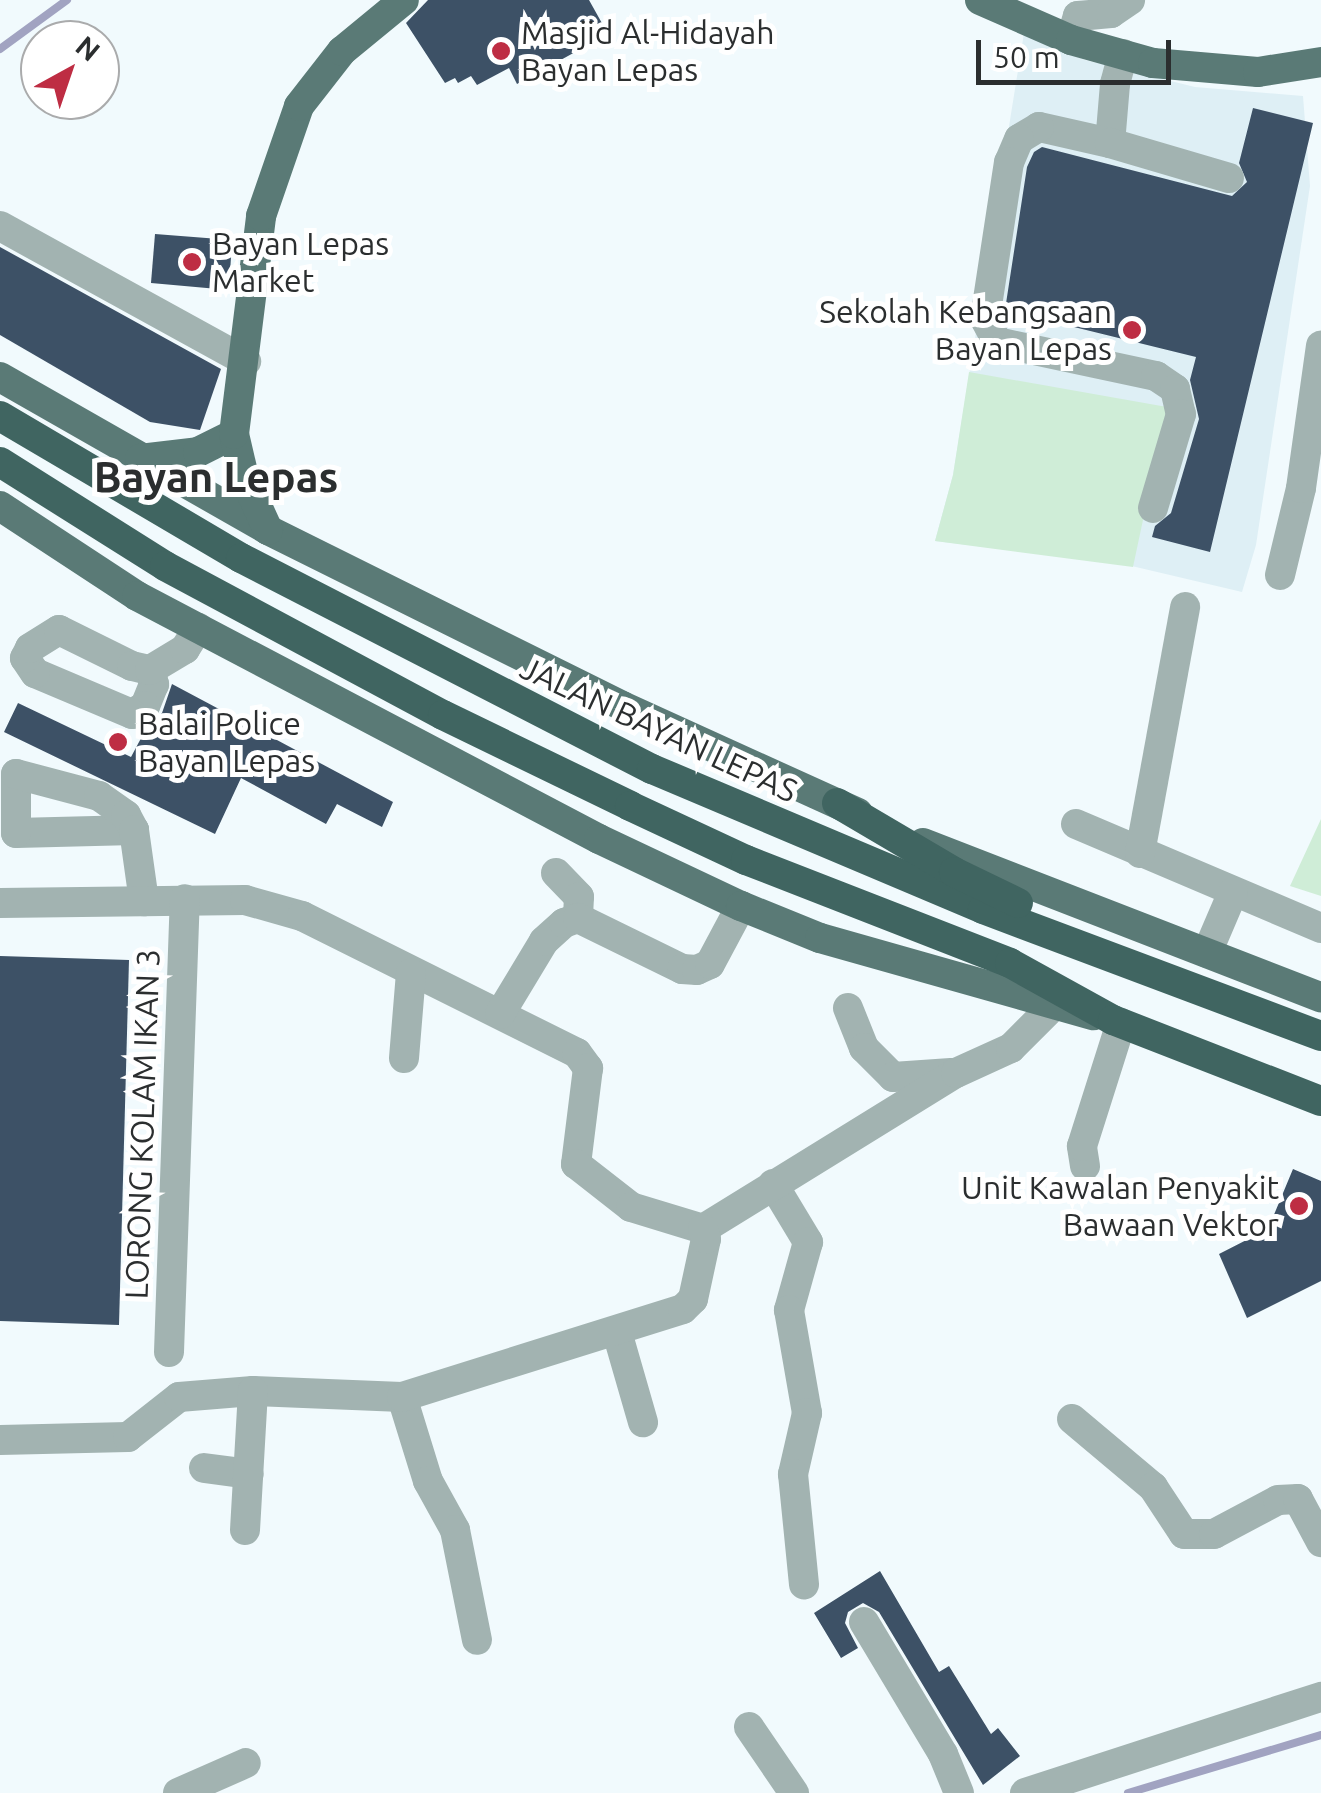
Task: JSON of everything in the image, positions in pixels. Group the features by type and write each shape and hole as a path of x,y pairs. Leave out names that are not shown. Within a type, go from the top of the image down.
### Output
{"highway":[{"name":"JALAN BAYAN LEPAS","path":"0,416 241,558 485,686 766,820 1138,968 1321,1036"},
{"path":"0,462 165,566 426,706 746,860 1010,963 1117,1021 1321,1101"},
{"path":"837,803 954,872 1078,932 1138,968"}],"main road":[{"path":"268,530 244,476 234,434 262,216 286,134 319,77 361,33 404,0"},
{"path":"980,0 1071,40 1209,71 1258,72 1321,62"},
{"name":"JALAN BAYAN LEPAS","path":"0,377 268,530 622,706 934,848 1321,996"},
{"path":"140,459 198,452 234,434"},
{"path":"0,506 137,596 598,839 741,906 820,938 1117,1021"}],"street":[{"path":"1071,40 1078,16 1110,13 1130,0"},
{"path":"1110,143 1115,84 1123,54"},
{"path":"1153,508 1180,414 1175,389 1156,376 997,342 985,318 1009,162 1019,140 1039,126 1229,178"},
{"path":"0,226 246,361"},
{"path":"1280,575 1301,488 1321,345"},
{"path":"1140,853 1185,607"},
{"path":"150,670 184,649 198,628"},
{"path":"1076,824 1321,928"},
{"path":"134,830 144,901"},
{"path":"556,872 579,897 578,918"},
{"path":"1207,953 1233,892"},
{"path":"0,903 185,899 272,905 500,1014 584,1060 588,1068 576,1164 631,1207 703,1230"},
{"name":"LORONG KOLAM IKAN 3","path":"169,1352 185,899"},
{"path":"578,918 682,969 697,970 710,964 741,906"},
{"path":"500,1014 544,941 578,918"},
{"path":"404,1058 411,972"},
{"path":"703,1230 956,1073 1010,1048 1054,1004"},
{"path":"848,1008 864,1048 893,1076 956,1073"},
{"path":"1085,1166 1082,1146 1117,1021"},
{"path":"774,1184 808,1242 789,1310 807,1414 793,1474 804,1584"},
{"path":"0,1440 128,1437 180,1397 252,1391 402,1398 617,1332 689,1304 706,1239 703,1230"},
{"path":"617,1332 643,1422"},
{"path":"245,1530 252,1391"},
{"path":"402,1398 428,1481 455,1530 477,1640"},
{"path":"1072,1418 1153,1487 1184,1534 1214,1534 1278,1500 1298,1500 1321,1542"},
{"path":"204,1468 249,1474"},
{"path":"864,1622 942,1754 958,1793"},
{"path":"1025,1793 1321,1697"},
{"path":"748,1727 794,1793"},
{"path":"178,1793 246,1764"}],"shaded area":[{"name":"Sekolah Kebangsaan Bayan Lepas","path":"1024,33 1085,60 1195,87 1303,96 1310,186 1256,545 1242,592 1119,563 935,541 953,475"}],"green space":[{"path":"969,372 1167,407 1133,567 935,541 953,475"},
{"path":"1321,819 1321,896 1290,886"}],"building":[{"name":"Masjid Al-Hidayah Bayan Lepas","path":"428,0 589,0 608,34 517,84 509,68 477,85 471,76 458,83 455,78 445,83 406,23"},
{"path":"1253,108 1313,123 1210,552 1152,537 1155,526 1171,513 1199,419 1190,380 1196,357 1005,310 1027,167 1034,152 1042,147 1232,196 1247,182 1239,163"},
{"name":"Bayan Lepas Market","path":"155,234 232,240 229,290 151,283"},
{"path":"0,247 221,369 200,430 150,422 0,335"},
{"path":"172,684 393,802 382,827 337,804 326,824 241,778 215,834 4,732 18,703 131,757 147,727 162,713"},
{"path":"0,956 129,960 119,1325 0,1321"},
{"path":"1293,1169 1321,1181 1321,1281 1247,1318 1219,1254 1268,1229"},
{"path":"880,1571 939,1672 949,1666 991,1734 998,1728 1020,1756 983,1785 879,1612 863,1603 848,1612 845,1623 858,1648 841,1658 814,1613"}],"waterway":[{"path":"0,49 67,0"},
{"path":"1128,1793 1321,1735"}],"place":[{"name":"Masjid Al-Hidayah Bayan Lepas","path":"501,51"},
{"name":"Bayan Lepas Market","path":"192,262"},
{"name":"Sekolah Kebangsaan Bayan Lepas","path":"1132,330"},
{"name":"Balai Police Bayan Lepas","path":"118,742"},
{"name":"Unit Kawalan Penyakit Bawaan Vektor","path":"1299,1206"}],"district":[{"name":"Bayan Lepas","path":"216,477"}]}
